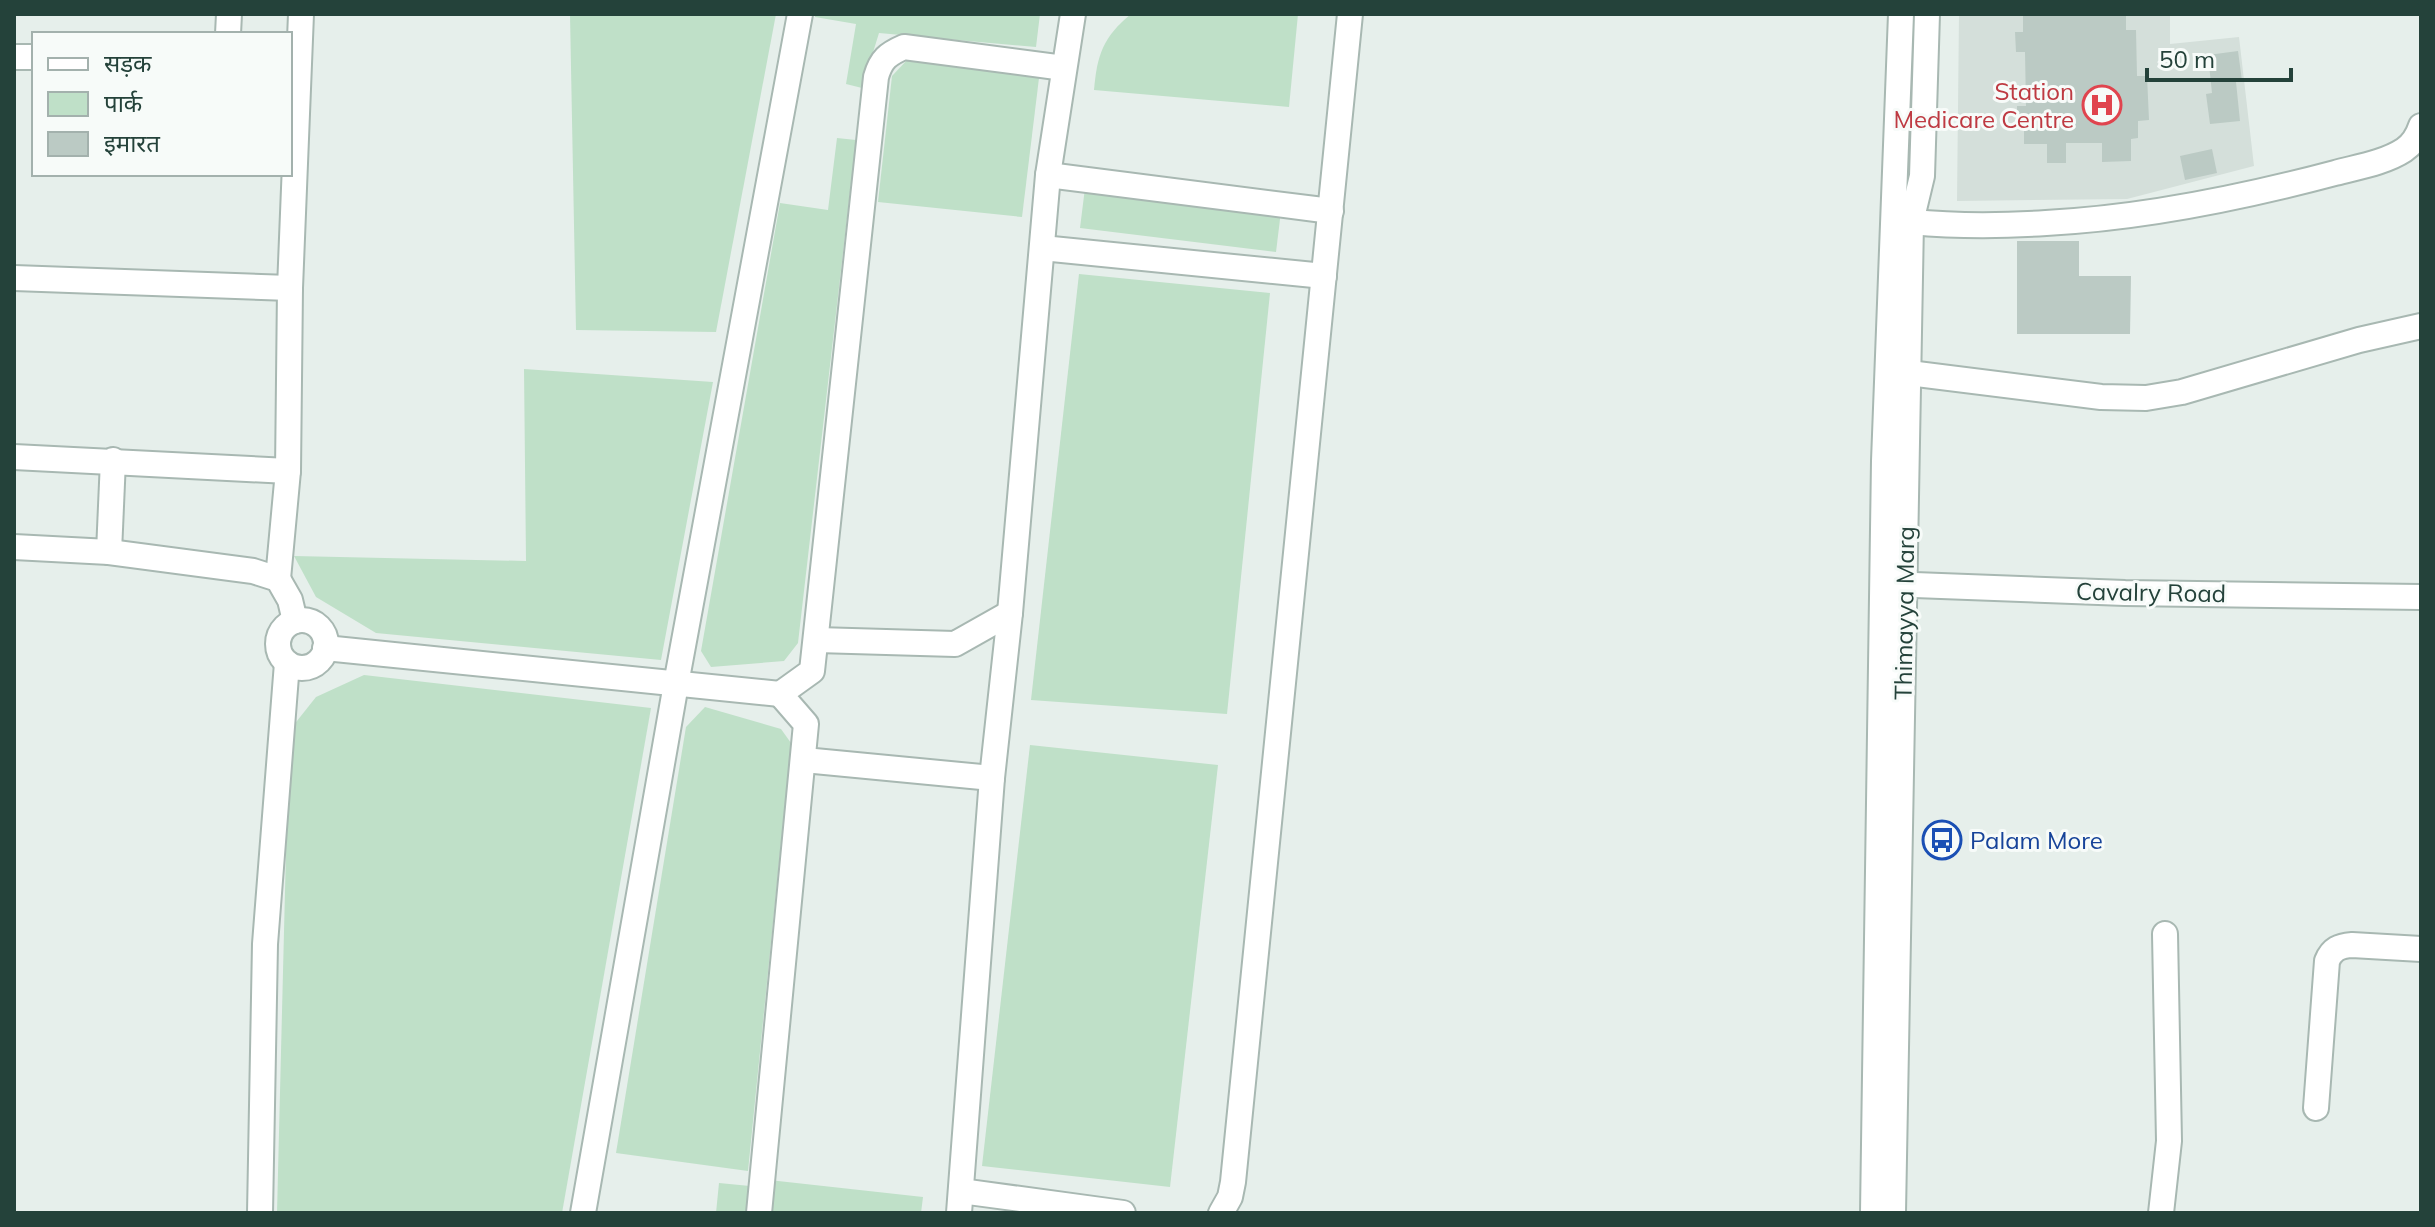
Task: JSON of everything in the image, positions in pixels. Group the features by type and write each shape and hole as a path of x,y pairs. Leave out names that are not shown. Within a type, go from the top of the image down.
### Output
{"street":[{"path":"295,621 290,600 278,579 288,471 290,288 301,14"},
{"path":"583,1213 676,684 800,14"},
{"path":"1073,14 1048,175 1010,613 992,778 960,1202 1123,1213"},
{"path":"1221,1213 1230,1197 1233,1182 1350,14"},
{"name":"Thimayya Marg","path":"1873,1213 1896,461 1901,14"},
{"name":"Thimayya Marg","path":"1896,461 1909,373 1911,222 1922,176 1927,14"},
{"path":"325,648 780,694 812,671 880,62 904,47 1064,68"},
{"path":"1911,222 2046,223 2143,213 2315,178 2384,159 2409,147 2421,126"},
{"path":"1048,175 1331,211"},
{"path":"1042,248 1324,276"},
{"path":"14,278 290,288"},
{"path":"1909,373 2101,397 2146,398 2182,392 2359,340 2421,326"},
{"path":"14,457 288,471"},
{"path":"109,552 113,460"},
{"path":"14,547 109,552 253,571 278,579"},
{"name":"Thimayya Marg","path":"1893,584 1893,1213"},
{"name":"Cavalry Road","path":"1893,584 2125,593 2421,597"},
{"path":"817,640 955,644 1010,613"},
{"path":"295,621 317,625 324,635 325,648 318,662 308,667 297,668 279,654 279,637 285,627 295,621"},
{"path":"260,1213 265,944 287,663"},
{"path":"759,1213 806,724 780,694"},
{"path":"804,760 992,778"},
{"path":"2161,1213 2169,1141 2165,934"},
{"path":"2316,1108 2319,1043 2327,961 2331,952 2341,946 2352,945 2421,949"}],"shaded area":[{"name":"Station Medicare Centre","path":"1959,14 2170,14 2170,44 2239,37 2254,166 2127,199 1957,201"}],"green space":[{"path":"570,14 776,14 716,332 576,330"},
{"path":"815,14 1040,14 1036,47 879,33 862,88 846,84 856,24 815,17"},
{"path":"1131,14 1298,14 1289,107 1094,90 1103,48"},
{"path":"908,59 1039,78 1022,217 878,202 892,76"},
{"path":"837,138 856,140 798,643 784,661 711,667 701,651 780,203 828,210"},
{"path":"1085,188 1281,211 1276,252 1080,228"},
{"path":"1079,274 1270,293 1227,714 1031,700"},
{"path":"524,369 713,382 661,660 376,633 316,597 294,556 526,561"},
{"path":"364,675 651,708 562,1213 277,1213 289,731 316,697"},
{"path":"705,707 781,729 791,743 748,1171 616,1153 686,727"},
{"path":"1030,745 1218,765 1170,1187 982,1166"},
{"path":"769,1180 923,1197 921,1213 766,1213"},
{"path":"719,1183 750,1186 747,1213 716,1213"}],"building":[{"path":"2126,14 2126,30 2136,30 2137,76 2147,76 2149,120 2138,121 2138,138 2131,139 2131,161 2102,162 2102,143 2066,143 2066,163 2047,163 2047,144 2024,144 2024,127 2017,127 2017,106 2026,106 2025,52 2016,52 2015,32 2023,32 2023,15"},
{"path":"2238,51 2242,81 2236,82 2240,121 2210,124 2206,94 2212,93 2208,55"},
{"path":"2212,149 2217,173 2185,180 2180,156"},
{"path":"2017,241 2079,241 2079,276 2131,276 2130,334 2017,334"}],"place":[{"name":"Station Medicare Centre","path":"2102,105"},
{"name":"Palam More","path":"1942,840"}]}
